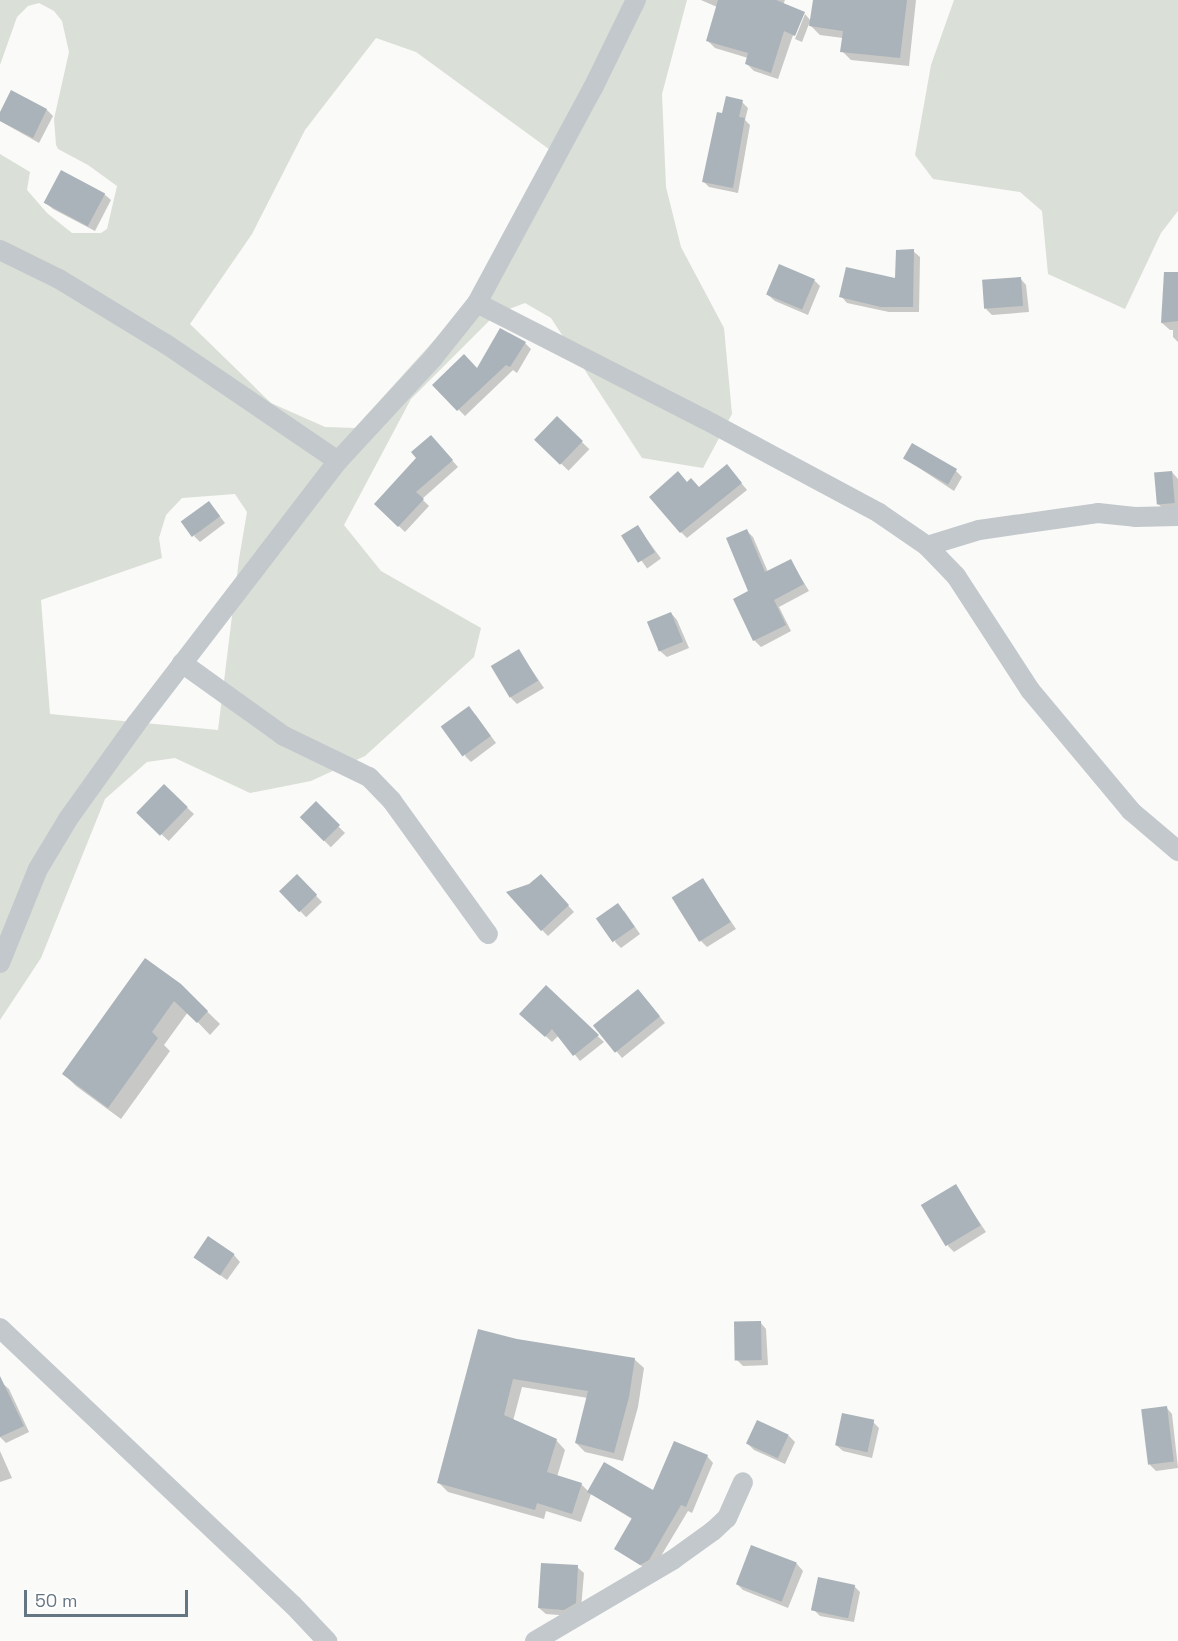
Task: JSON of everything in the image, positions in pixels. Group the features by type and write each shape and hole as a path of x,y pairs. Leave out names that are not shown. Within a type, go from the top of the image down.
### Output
{"street":[{"path":"0,963 38,869 68,819 182,663 338,461 433,358 477,303 593,88 636,0"},
{"path":"0,250 59,279 166,344 338,461"},
{"path":"477,303 524,324 879,513 927,546 956,576 1038,699 1131,811 1178,851"},
{"path":"927,546 979,530 1098,513 1135,517 1178,516"},
{"path":"182,663 284,736 369,777 392,801 488,934"},
{"path":"0,1328 293,1605 327,1641"},
{"path":"535,1641 674,1559 713,1531 727,1518 743,1482"}],"shaded area":[{"path":"0,0 687,0 662,94 666,187 681,247 724,328 732,414 703,468 642,458 551,318 525,303 496,314 411,399 344,525 381,571 481,628 474,657 365,756 311,781 250,793 175,758 147,762 105,799 41,958 0,1020 0,154 30,172 27,190 47,213 72,233 101,233 107,229 117,186 88,165 58,149 56,145 54,119 69,52 62,21 54,11 39,3 28,6 17,17 0,65","holes":["376,38 416,52 557,155 494,274 355,428 325,427 271,403 190,324 252,234 305,130","235,494 247,512 218,730 50,714 41,600 162,558 159,538 166,515 182,498"]},
{"path":"954,0 1178,0 1178,211 1161,233 1125,309 1048,274 1042,211 1020,192 933,179 915,155 931,65"}],"building":[{"path":"718,0 776,0 805,12 795,36 784,31 771,73 745,64 748,53 706,41"},
{"path":"813,0 907,0 900,58 840,52 843,31 809,26"},
{"path":"11,90 47,109 33,138 0,121 0,112"},
{"path":"726,96 743,100 739,117 745,118 733,188 702,182 717,112 722,113"},
{"path":"61,170 105,193 88,226 44,203"},
{"path":"914,249 913,307 881,307 839,297 846,267 895,278 896,250"},
{"path":"779,264 815,279 802,310 766,294"},
{"path":"1164,272 1178,272 1178,321 1161,323"},
{"path":"1021,277 1023,306 984,309 982,280"},
{"path":"500,328 526,342 510,367 506,365 457,411 432,385 464,354 477,368"},
{"path":"557,416 583,441 560,465 534,440"},
{"path":"431,435 453,460 416,492 424,499 398,527 374,504 416,458 411,452"},
{"path":"912,443 957,469 948,485 903,459"},
{"path":"727,464 742,483 680,533 649,497 678,471 687,482 691,478 699,487"},
{"path":"1172,471 1175,503 1157,504 1154,473"},
{"path":"209,501 220,516 192,537 181,522"},
{"path":"638,525 655,552 638,563 621,536"},
{"path":"747,529 765,572 791,559 804,584 774,600 786,625 753,641 733,599 748,591 726,538"},
{"path":"671,612 683,642 659,651 647,622"},
{"path":"519,649 538,681 510,698 491,666"},
{"path":"469,706 491,736 462,757 441,727"},
{"path":"164,784 188,807 160,836 136,813"},
{"path":"316,801 340,825 324,841 300,817"},
{"path":"297,874 317,895 299,912 279,891"},
{"path":"541,874 569,905 541,931 506,892 529,884"},
{"path":"703,878 731,922 699,942 672,898"},
{"path":"618,903 635,927 613,942 596,918"},
{"path":"145,958 181,984 208,1011 197,1023 174,1001 152,1032 158,1038 108,1108 62,1074"},
{"path":"546,985 599,1035 573,1056 552,1029 545,1037 519,1014"},
{"path":"638,989 660,1016 615,1053 593,1026"},
{"path":"956,1184 981,1225 946,1246 921,1205"},
{"path":"208,1236 235,1254 220,1275 193,1258"},
{"path":"734,1321 761,1321 762,1360 735,1360"},
{"path":"478,1329 517,1339 635,1358 629,1397 614,1453 575,1443 588,1391 513,1379 504,1415 557,1439 547,1472 582,1483 572,1514 537,1503 535,1510 437,1483"},
{"path":"0,1376 24,1426 0,1437"},
{"path":"1167,1406 1174,1462 1148,1465 1141,1409"},
{"path":"842,1413 874,1420 867,1452 835,1445"},
{"path":"757,1420 789,1435 778,1458 746,1444"},
{"path":"674,1441 708,1455 686,1507 681,1505 649,1560 640,1565 614,1549 632,1518 587,1492 604,1462 653,1490"},
{"path":"751,1545 797,1563 782,1602 736,1584"},
{"path":"541,1563 578,1565 576,1603 564,1610 538,1608"},
{"path":"818,1577 855,1585 848,1618 811,1610"}]}
